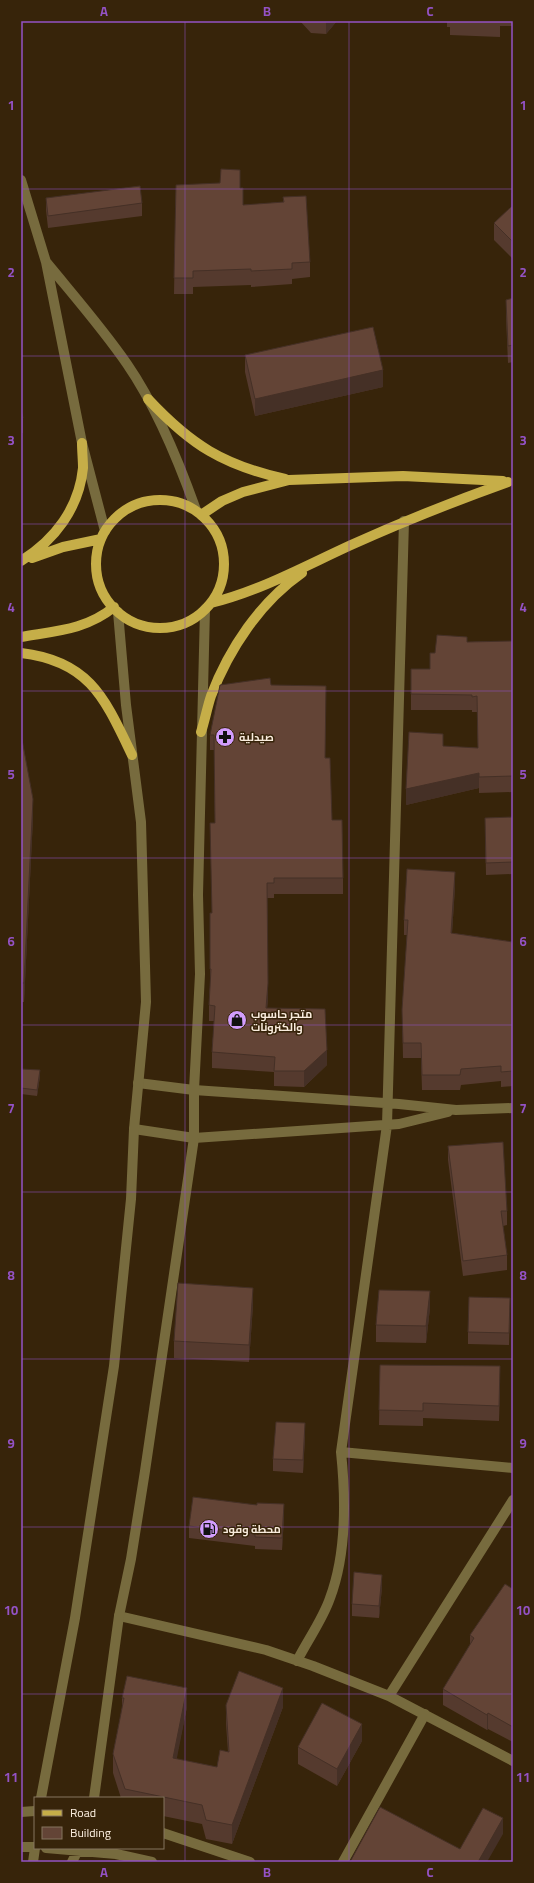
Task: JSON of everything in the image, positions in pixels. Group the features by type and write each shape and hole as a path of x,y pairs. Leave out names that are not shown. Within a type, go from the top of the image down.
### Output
{"main road":[{"path":"148,399 171,424 197,444 226,461 257,473 289,480"},
{"path":"21,562 36,552 54,535 68,515 78,492 83,468 82,443"},
{"path":"198,513 243,492 289,480 403,476 510,482"},
{"path":"208,606 264,586 404,521 510,482"},
{"path":"168,500 182,504 198,513 211,525 218,537 224,564 223,578 218,591 208,606 194,618 169,627 142,625 116,610 106,598 97,575 97,551 103,535 114,519 125,510 146,502 168,500"},
{"path":"21,562 103,535"},
{"path":"201,732 211,697 226,663 244,632 267,604 294,579 323,558"},
{"path":"21,637 86,625 116,610"},
{"path":"21,653 39,655 62,662 81,675 98,692 112,713 132,755"}],"street":[{"path":"21,180 46,262 82,443 103,535"},
{"path":"46,262 115,348 148,399 198,513"},
{"path":"297,1661 330,1600 339,1571 343,1530 343,1477 341,1452 387,1125 404,521"},
{"path":"94,1797 118,1616 131,1559 145,1471 194,1138 194,1090 200,974 198,895 201,732 208,606"},
{"path":"41,1797 75,1618 114,1366 131,1199 134,1129 146,1002 145,903 141,822 116,610"},
{"path":"138,1082 194,1090 388,1103 456,1110 513,1108"},
{"path":"134,1129 194,1138 399,1124 456,1110"},
{"path":"341,1452 513,1468"},
{"path":"389,1696 513,1500"},
{"path":"118,1616 266,1650 297,1661 389,1696 513,1761"},
{"path":"343,1862 425,1714"},
{"path":"21,1812 34,1811"},
{"path":"164,1833 250,1862"},
{"path":"21,1847 34,1848"},
{"path":"33,1862 35,1849"},
{"path":"72,1862 78,1849 116,1854 152,1862"}],"building":[{"path":"221,169 240,170 240,188 243,188 243,205 284,202 283,197 306,196 310,262 292,263 292,269 193,271 193,278 174,278 176,185 220,183"},
{"path":"140,186 142,203 48,216 46,198"},
{"path":"512,193 513,242 494,223 512,206"},
{"path":"513,298 513,345 508,346 506,300"},
{"path":"373,327 383,370 255,399 245,355"},
{"path":"437,635 467,637 467,642 513,641 513,776 479,777 479,773 406,789 409,732 443,734 443,746 478,748 477,696 411,694 411,669 430,669 430,653 435,653"},
{"path":"270,678 271,685 326,686 325,758 330,758 332,820 342,820 343,878 274,878 274,883 267,883 268,983 266,1008 325,1009 327,1050 304,1071 274,1071 275,1057 212,1052 215,1006 209,1005 211,969 210,913 212,913 210,823 215,823 214,735 210,735 220,685"},
{"path":"21,734 33,799 24,983 21,983"},
{"path":"513,817 513,862 486,863 485,818"},
{"path":"407,869 455,872 451,933 513,942 513,1071 501,1072 501,1066 461,1069 460,1075 422,1075 421,1043 403,1043 402,1010 408,920 404,920"},
{"path":"21,1069 40,1070 37,1090 21,1088"},
{"path":"503,1142 507,1211 501,1211 507,1255 463,1261 448,1146"},
{"path":"178,1283 253,1288 249,1345 174,1341"},
{"path":"379,1290 430,1291 426,1326 376,1325"},
{"path":"469,1297 510,1298 509,1333 468,1332"},
{"path":"380,1365 500,1366 499,1406 423,1403 423,1411 379,1410"},
{"path":"276,1422 305,1423 303,1460 273,1459"},
{"path":"193,1497 257,1505 257,1503 284,1504 282,1538 255,1537 255,1534 189,1526"},
{"path":"354,1572 382,1575 379,1606 352,1604"},
{"path":"505,1584 513,1589 513,1727 488,1713 487,1715 443,1689 474,1638 470,1635"},
{"path":"239,1671 283,1688 232,1825 206,1820 202,1805 125,1789 113,1754 127,1676 187,1688 173,1758 217,1767 220,1750 229,1752 226,1705"},
{"path":"322,1703 362,1724 337,1769 298,1747"},
{"path":"380,1807 460,1849 483,1808 503,1818 478,1862 350,1862"}],"place":[{"name":"صيدلية","path":"225,737"},
{"name":"متجر حاسوب والكترونات","path":"237,1020"},
{"name":"محطة وقود","path":"209,1529"}]}
